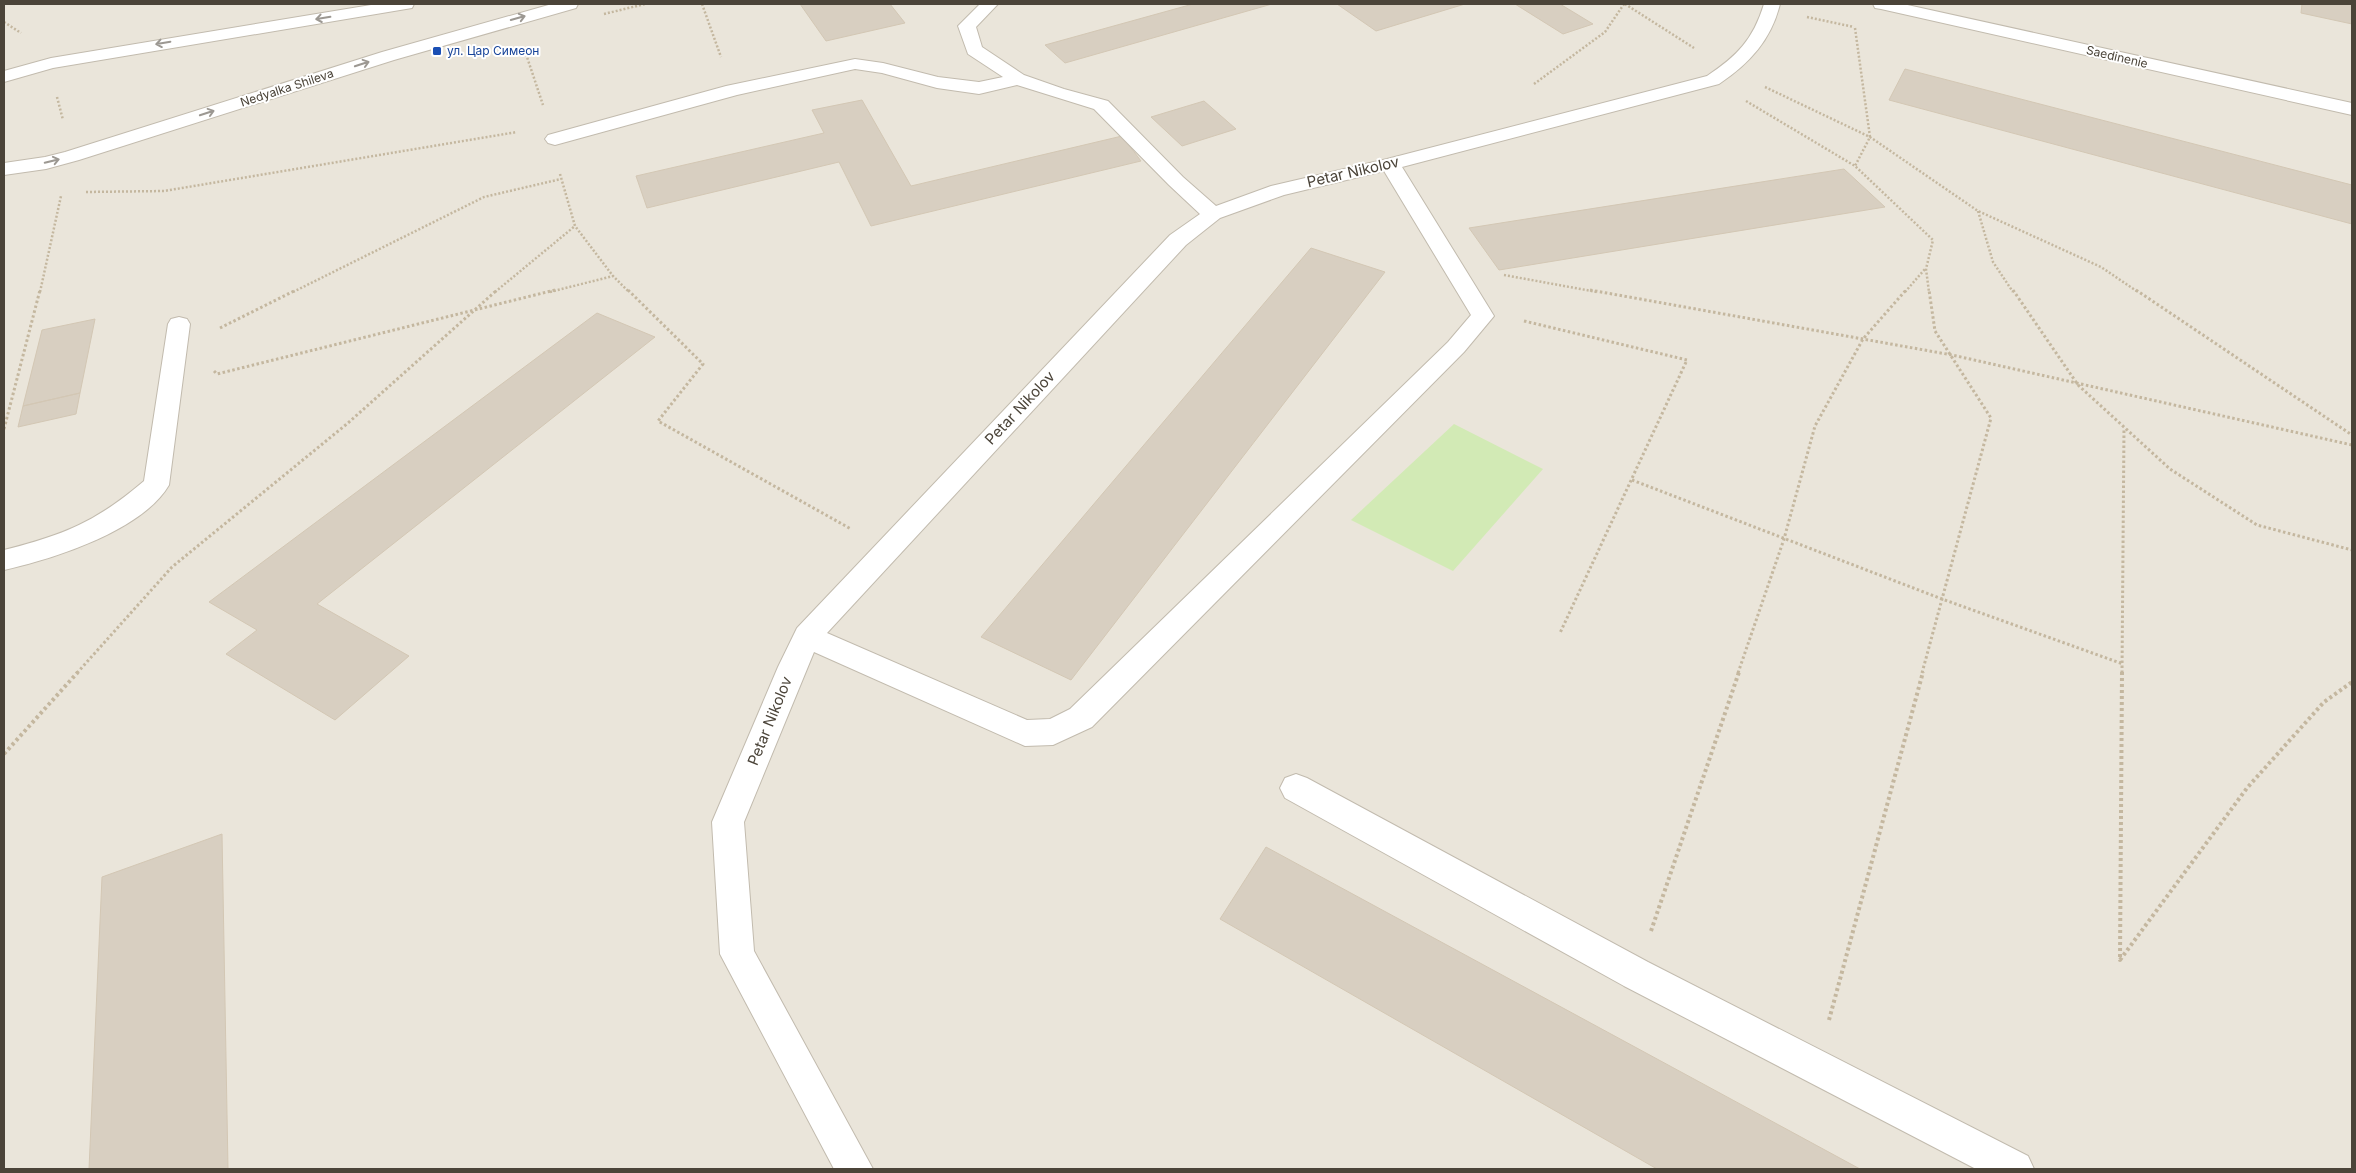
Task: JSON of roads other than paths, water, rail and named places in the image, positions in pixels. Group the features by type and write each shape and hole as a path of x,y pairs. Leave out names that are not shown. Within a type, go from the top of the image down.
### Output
{"street":[{"path":"4,77 51,62 406,4"},
{"name":"Nedyalka Shileva","path":"4,169 46,163 72,156 388,56 570,4"},
{"path":"990,4 967,26 974,50 1018,80 1101,105 1176,181 1213,214"},
{"name":"Petar Nikolov","path":"854,1169 737,954 728,822 792,666 807,636 1178,240 1213,214 1278,190 1390,164 1721,75 1758,41 1772,4"},
{"name":"Saedinenie","path":"1882,4 2352,109"},
{"path":"553,133 733,90 855,64 883,68 937,82 979,88 1018,80"},
{"path":"807,636 1025,733 1053,732 1081,718 1456,347 1482,316 1390,164"},
{"path":"4,560 38,552 91,531 126,511 156,485 178,336"},
{"path":"1296,788 1636,974 2015,1169"}],"place":[{"name":"ул. Цар Симеон","path":"437,51"}]}
